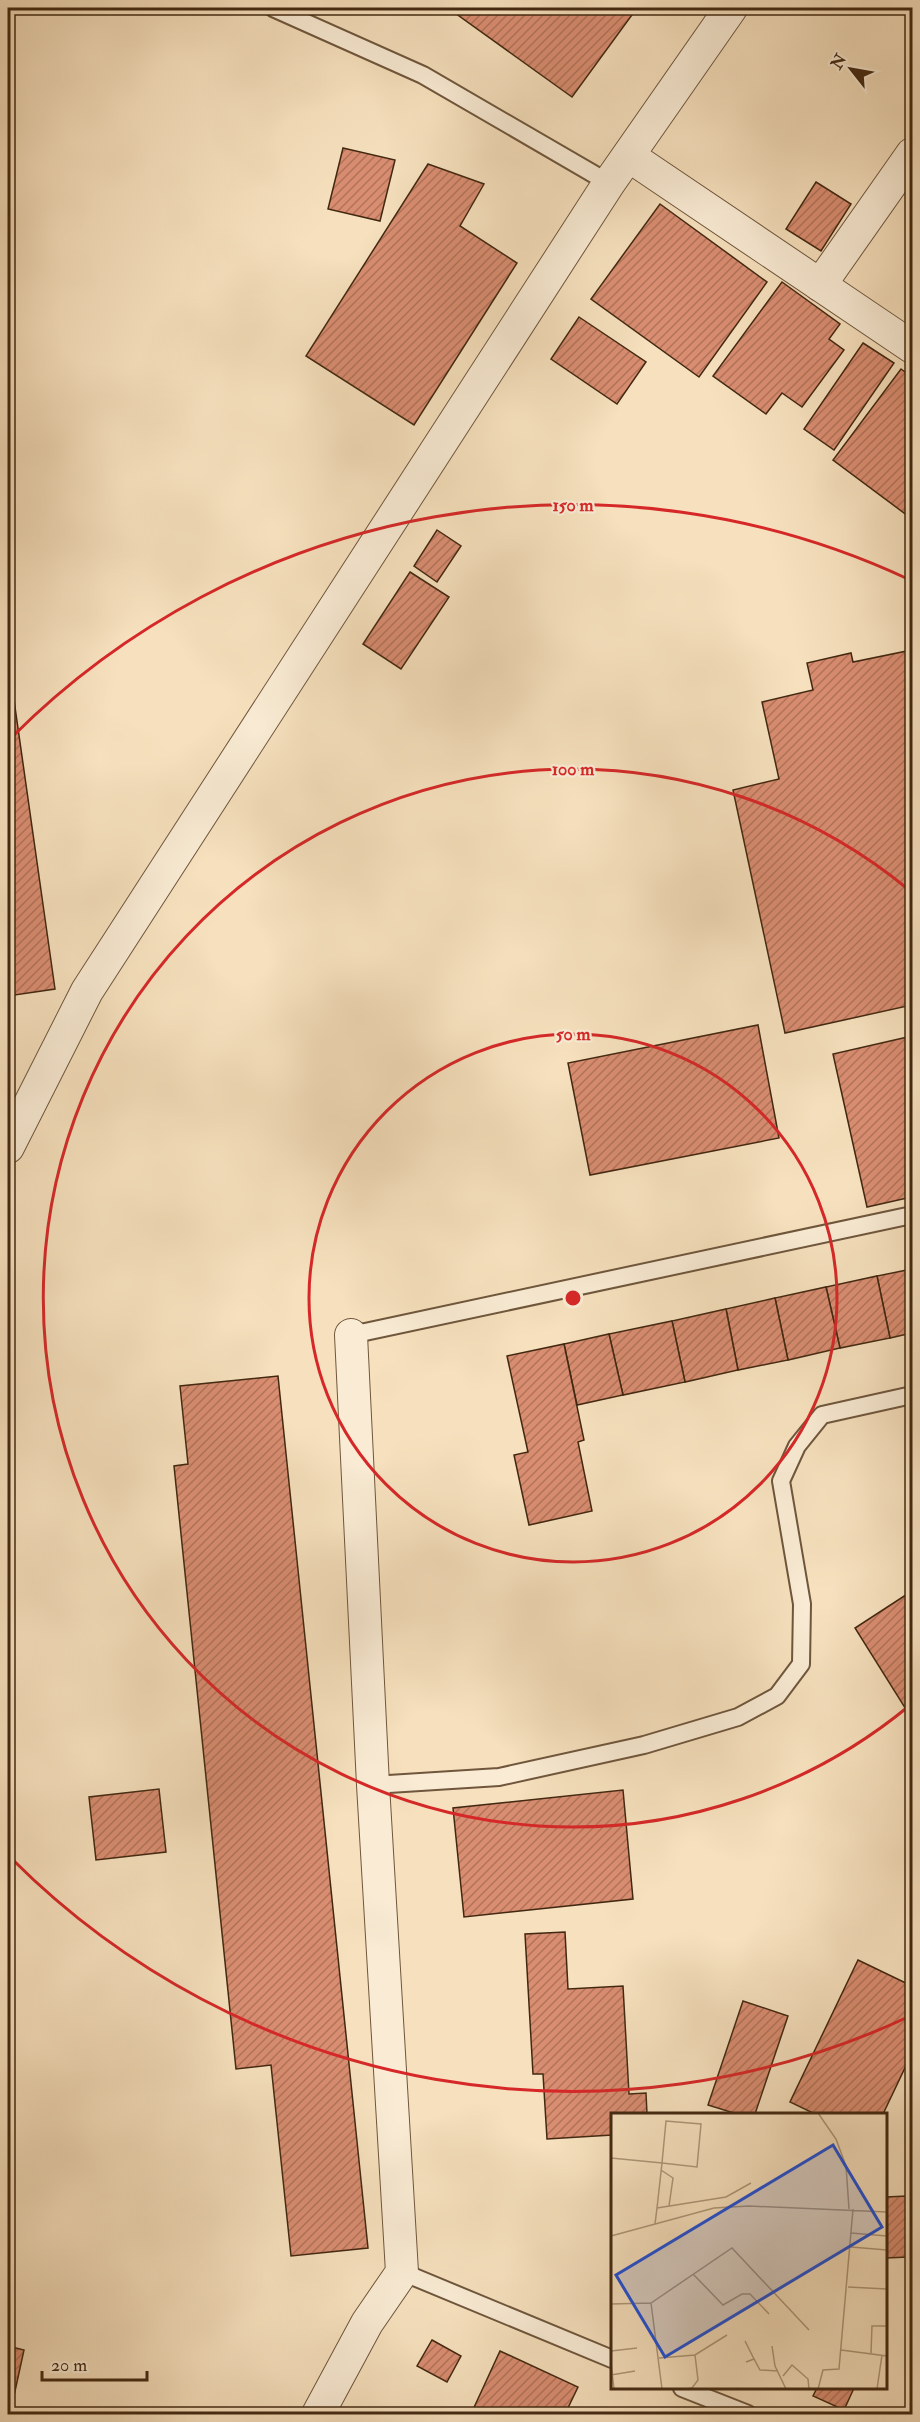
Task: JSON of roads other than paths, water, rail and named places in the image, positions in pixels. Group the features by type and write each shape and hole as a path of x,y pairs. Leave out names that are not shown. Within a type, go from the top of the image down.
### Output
{"street":[{"path":"8,1147 87,991 609,183 731,8"},
{"path":"820,285 912,154"},
{"path":"629,156 912,347"},
{"path":"318,2415 367,2323 402,2272 373,1785 351,1335"}],"lane":[{"path":"273,8 423,75 609,183"},
{"path":"351,1335 912,1215"},
{"path":"373,1785 499,1777 645,1745 738,1717 777,1696 801,1664 802,1604 781,1481 797,1446 822,1415 912,1395"},
{"path":"402,2272 611,2359"},
{"path":"684,2389 747,2415"}]}
